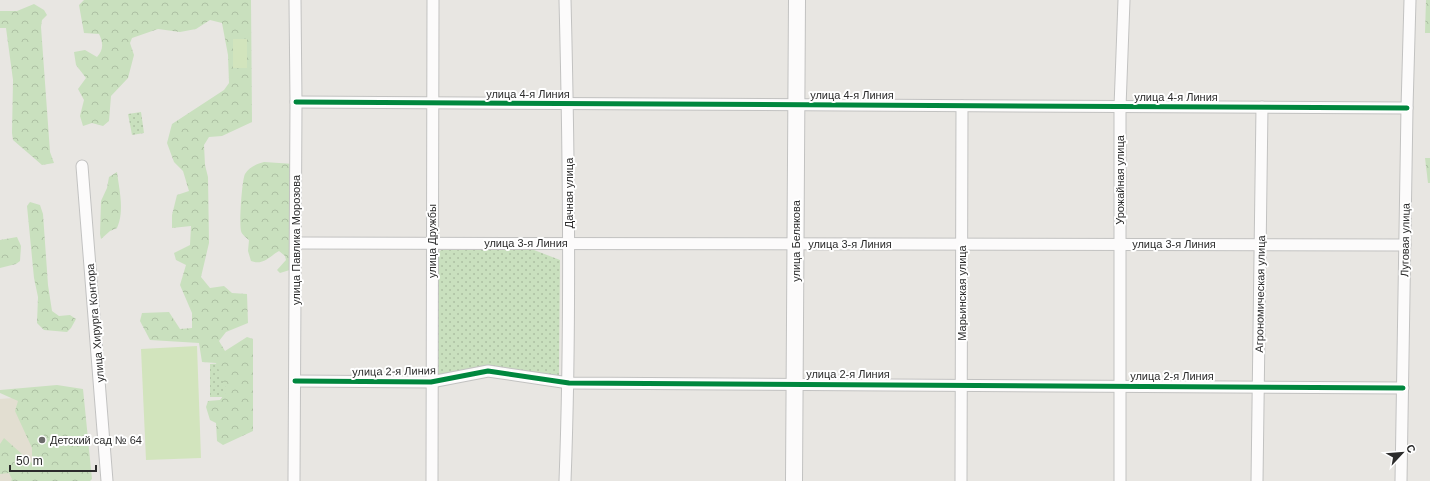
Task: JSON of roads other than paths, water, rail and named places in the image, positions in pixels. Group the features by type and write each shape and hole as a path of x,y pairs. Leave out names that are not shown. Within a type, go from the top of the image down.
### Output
{"street":[{"name":"улица Павлика Морозова","path":"294,481 296,243 295,0"},
{"name":"улица Дружбы","path":"432,481 431,382 433,0"},
{"name":"Дачная улица","path":"565,0 568,104 569,243 568,383 565,481"},
{"name":"улица Белякова","path":"794,481 797,0"},
{"name":"Урожайная улица","path":"1120,481 1120,107 1124,0"},
{"name":"Луговая улица","path":"1401,481 1410,0"},
{"name":"улица 4-я Линия","path":"296,102 433,104 1407,108"},
{"name":"Марьинская улица","path":"961,481 962,106"},
{"name":"Агрономическая улица","path":"1257,481 1262,107"},
{"name":"улица Хирурга Контора","path":"82,166 107,481"},
{"name":"улица 3-я Линия","path":"296,243 1405,245"},
{"name":"улица 2-я Линия","path":"295,381 431,382 488,371 568,383 1403,388"}],"place":[{"name":"Детский сад № 64","path":"42,440"}]}
